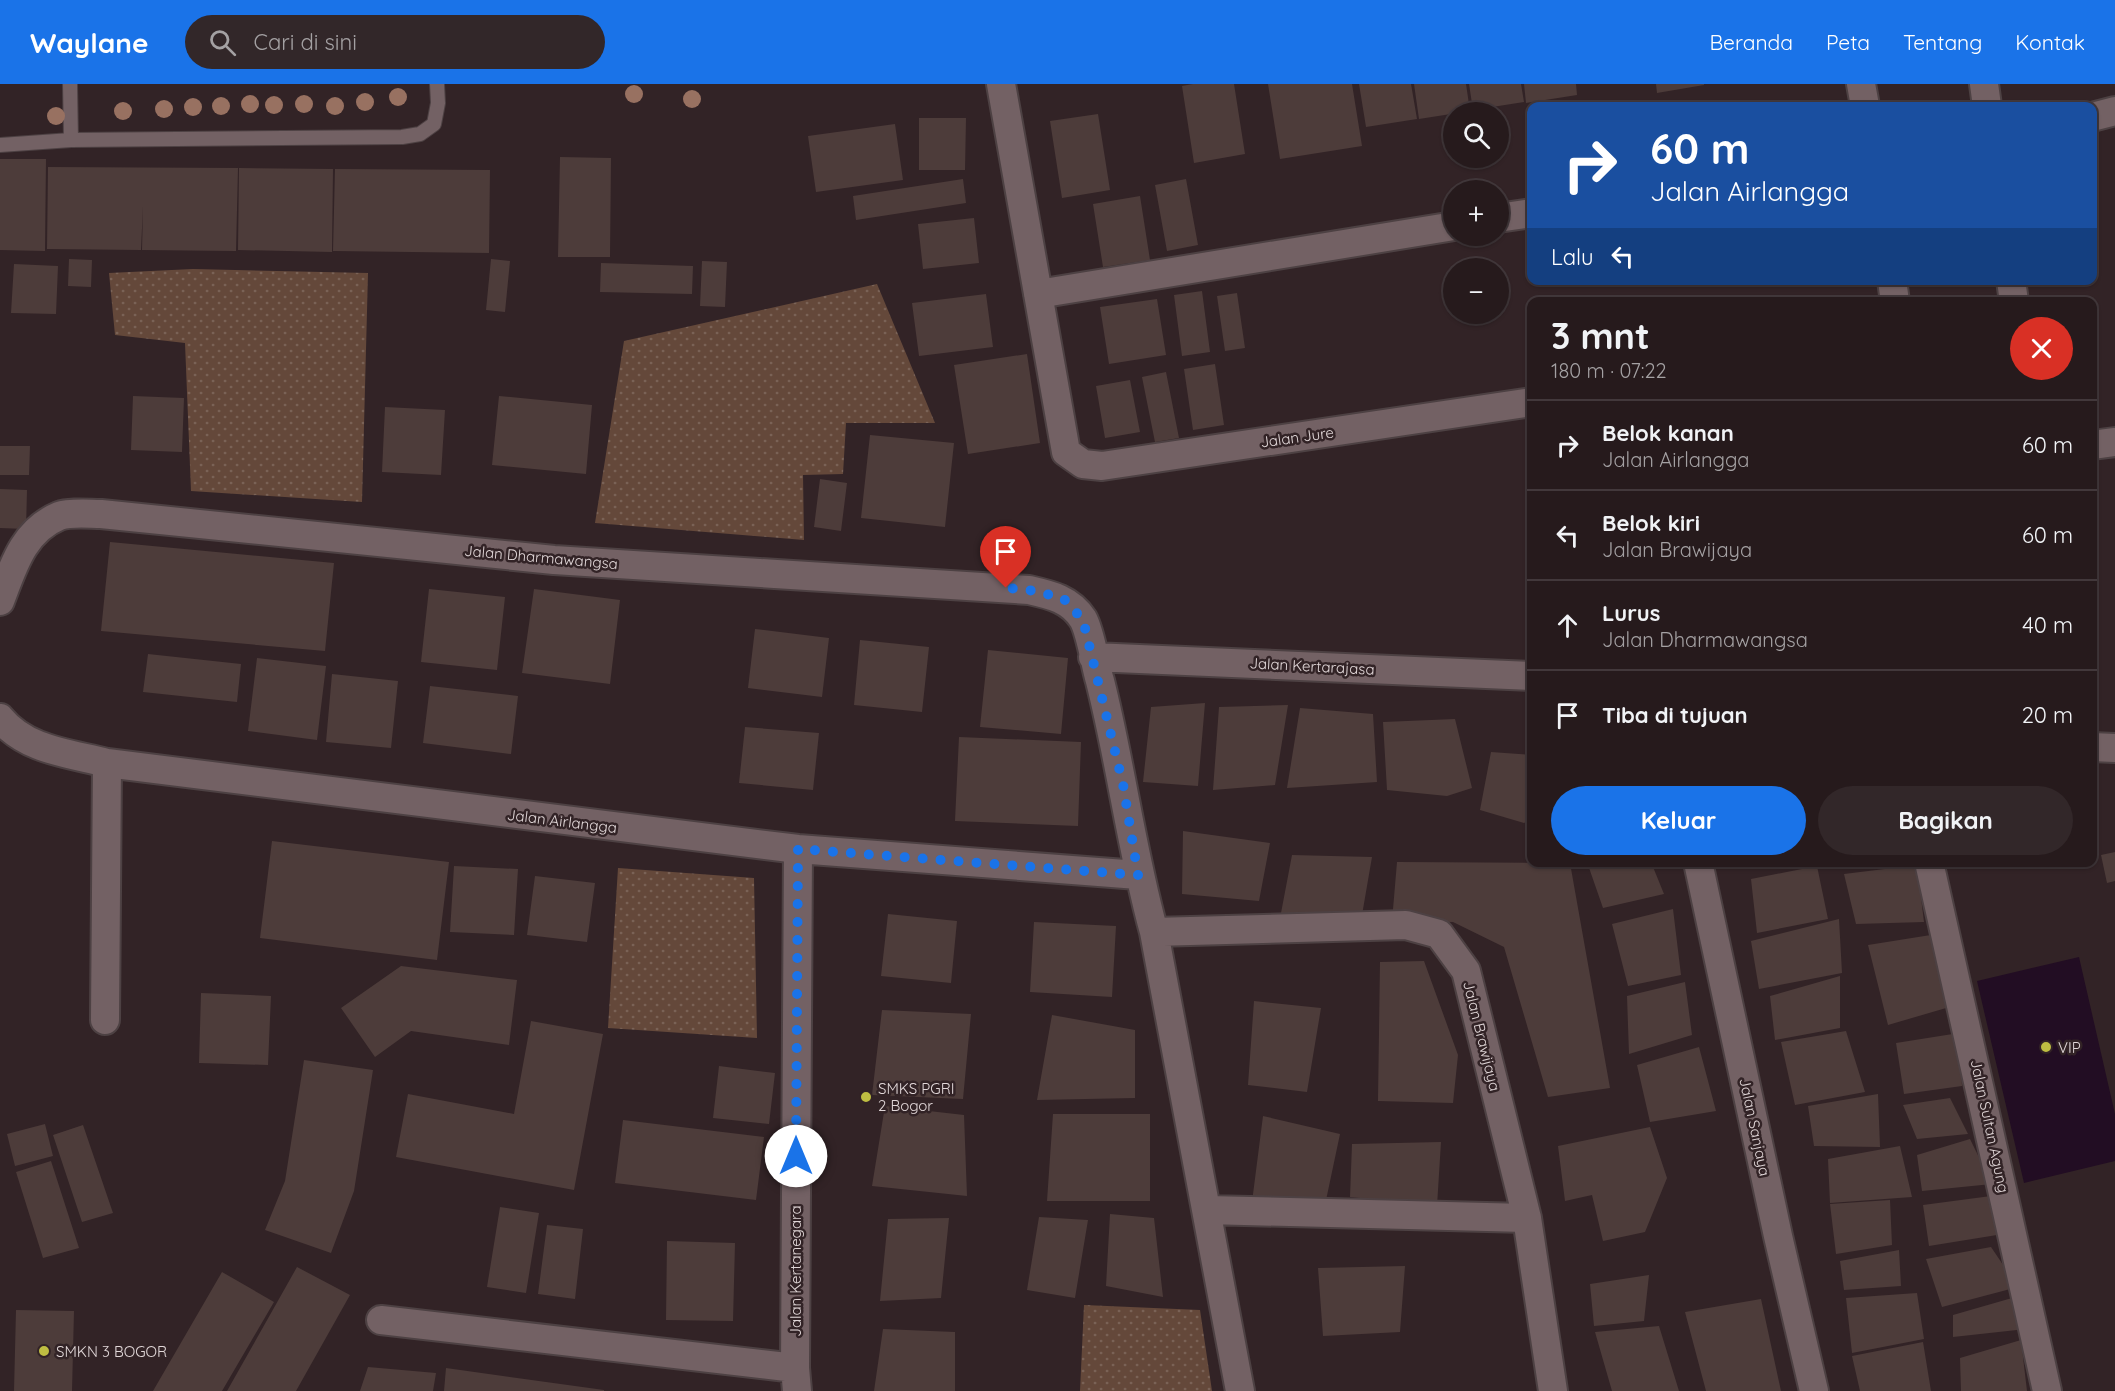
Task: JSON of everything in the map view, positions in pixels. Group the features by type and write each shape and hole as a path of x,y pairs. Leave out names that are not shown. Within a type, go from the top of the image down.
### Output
{"street":[{"path":"1001,84 1038,294 1443,228"},
{"path":"1862,84 1864,102"},
{"path":"1984,84 1986,102"},
{"path":"2097,116 2115,111"},
{"path":"1509,216 1527,214"},
{"name":"Jalan Jure","path":"1038,294 1066,452 1083,464 1102,466 1527,403"},
{"path":"2097,444 2115,442"},
{"name":"Jalan Dharmawangsa","path":"0,601 18,555 33,532 60,516 101,514 554,560 1029,590 1063,598 1083,620 1093,657"},
{"path":"1093,657 1123,784 1138,875 1154,932 1240,1391"},
{"name":"Jalan Kertarajasa","path":"1093,657 1527,676"},
{"name":"Jalan Airlangga","path":"0,718 10,730 26,741 107,763 798,849 1138,875"},
{"path":"2097,747 2115,748"},
{"path":"105,1020 107,763"},
{"name":"Jalan Kertanegara","path":"381,1320 796,1379 798,849"},
{"name":"Jalan Sanjaya","path":"1699,867 1778,1236 1814,1391"},
{"name":"Jalan Sultan Agung","path":"1930,867 2047,1391"},
{"name":"Jalan Brawijaya","path":"1154,932 1406,925 1439,934 1466,971 1527,1218 1553,1391"},
{"path":"1207,1210 1527,1218"}],"lane":[{"path":"70,84 71,140"},
{"path":"0,145 71,140 402,137 420,134 434,124 438,103 437,84"}],"shaded area":[{"path":"193,269 368,273 362,502 191,491 185,343 115,335 109,273"},
{"path":"877,284 935,423 846,423 843,474 803,475 804,540 595,523 624,341"},
{"path":"618,868 754,878 757,1038 608,1028"},
{"name":"VIP","path":"2079,957 2115,1114 2115,1161 2024,1183 1977,981"},
{"path":"1084,1305 1200,1310 1212,1391 1080,1391"}],"building":[{"path":"1234,84 1245,154 1194,163 1182,86"},
{"path":"1268,84 1352,84 1362,146 1280,159"},
{"path":"1359,84 1411,84 1417,119 1366,127"},
{"path":"1414,84 1466,84 1469,102 1443,102 1443,115 1419,119"},
{"path":"1469,84 1521,84 1524,102 1509,104 1509,102 1472,102"},
{"path":"1524,84 1576,84 1577,95 1526,103"},
{"path":"1656,84 1704,84 1704,85 1657,93"},
{"path":"1098,114 1110,190 1062,198 1050,121"},
{"path":"919,118 966,118 965,170 919,170"},
{"path":"895,124 903,180 816,192 808,136"},
{"path":"560,157 611,158 610,257 558,257"},
{"path":"0,159 46,159 45,251 0,250"},
{"path":"48,167 238,168 236,251 142,250 143,206 141,250 47,249"},
{"path":"239,168 333,169 332,252 238,250"},
{"path":"335,169 490,170 489,253 333,251"},
{"path":"963,179 966,203 856,220 853,196"},
{"path":"1186,179 1198,245 1167,251 1155,185"},
{"path":"1140,196 1150,260 1103,267 1093,204"},
{"path":"974,218 979,263 923,269 918,224"},
{"path":"69,259 92,260 91,287 68,286"},
{"path":"491,259 510,261 505,312 486,310"},
{"path":"702,261 727,262 725,307 700,306"},
{"path":"601,263 693,266 692,294 600,292"},
{"path":"14,264 58,266 56,314 11,313"},
{"path":"1202,291 1210,352 1182,356 1174,295"},
{"path":"1237,293 1245,348 1225,351 1217,296"},
{"path":"986,294 993,347 919,356 912,303"},
{"path":"1157,299 1166,355 1109,364 1100,307"},
{"path":"1027,354 1040,443 968,454 954,365"},
{"path":"1215,364 1224,425 1193,430 1184,369"},
{"path":"1166,372 1179,438 1155,442 1142,377"},
{"path":"1130,380 1140,432 1105,438 1096,386"},
{"path":"133,396 184,398 182,452 131,450"},
{"path":"499,396 592,405 586,474 492,465"},
{"path":"385,407 445,410 441,475 382,472"},
{"path":"870,435 954,443 945,527 861,518"},
{"path":"0,446 30,446 29,475 0,475"},
{"path":"820,479 847,483 841,531 814,527"},
{"path":"0,489 27,490 26,529 0,528"},
{"path":"110,542 334,563 325,651 101,631"},
{"path":"429,589 505,597 497,670 421,662"},
{"path":"534,589 620,600 610,684 522,673"},
{"path":"755,629 829,638 822,697 748,688"},
{"path":"860,640 929,647 922,712 854,705"},
{"path":"988,650 1068,658 1061,734 980,727"},
{"path":"148,654 241,664 237,702 143,692"},
{"path":"257,658 326,666 317,740 248,731"},
{"path":"332,674 398,681 391,748 326,742"},
{"path":"430,686 518,696 511,754 423,743"},
{"path":"1205,703 1198,786 1143,782 1151,707"},
{"path":"1288,705 1275,785 1213,790 1219,707"},
{"path":"1300,708 1373,714 1377,782 1287,788"},
{"path":"1455,719 1472,788 1447,796 1387,790 1383,722"},
{"path":"745,727 819,733 813,790 739,783"},
{"path":"959,737 1081,742 1078,826 955,821"},
{"path":"1491,752 1527,755 1527,822 1524,823 1480,810"},
{"path":"1183,831 1270,843 1259,901 1182,894"},
{"path":"272,841 449,862 437,960 260,938"},
{"path":"2115,852 2115,881 2107,883 2101,855"},
{"path":"1292,855 1372,857 1362,915 1281,913"},
{"path":"1397,862 1527,863 1527,867 1571,867 1610,1088 1548,1097 1504,947 1453,922 1392,921"},
{"path":"454,866 518,869 514,935 450,932"},
{"path":"1589,867 1653,867 1664,894 1603,908"},
{"path":"1817,867 1828,919 1757,933 1751,879"},
{"path":"1917,867 1924,922 1856,924 1844,874"},
{"path":"535,876 595,883 587,942 527,935"},
{"path":"1673,909 1681,975 1628,986 1612,924"},
{"path":"888,914 957,921 951,983 881,976"},
{"path":"1839,919 1842,973 1759,989 1751,941"},
{"path":"1034,922 1116,926 1112,997 1030,992"},
{"path":"1937,934 1953,1006 1888,1025 1868,945"},
{"path":"1424,961 1458,1055 1453,1103 1378,1101 1380,962"},
{"path":"401,966 517,980 509,1045 411,1031 375,1057 341,1008"},
{"path":"1840,976 1840,1028 1775,1040 1770,996"},
{"path":"1685,982 1692,1035 1629,1054 1627,996"},
{"path":"201,993 271,996 268,1065 199,1063"},
{"path":"1254,1001 1321,1008 1307,1092 1248,1085"},
{"path":"882,1010 971,1014 963,1099 872,1095"},
{"path":"1052,1015 1135,1030 1135,1098 1037,1100"},
{"path":"531,1021 603,1034 574,1190 396,1157 408,1094 514,1114"},
{"path":"1846,1031 1865,1092 1795,1105 1781,1042"},
{"path":"1959,1033 1962,1086 1904,1094 1896,1043"},
{"path":"1699,1047 1716,1111 1650,1122 1637,1065"},
{"path":"304,1060 373,1070 354,1191 331,1253 265,1230 285,1181"},
{"path":"719,1066 775,1073 769,1124 713,1118"},
{"path":"1878,1094 1880,1147 1814,1146 1808,1106"},
{"path":"1950,1098 1968,1134 1917,1139 1903,1105"},
{"path":"885,1106 964,1115 967,1196 872,1186"},
{"path":"1053,1114 1150,1114 1150,1201 1047,1201"},
{"path":"1263,1116 1340,1134 1325,1205 1252,1202"},
{"path":"623,1120 764,1137 756,1200 615,1183"},
{"path":"45,1124 53,1156 15,1166 7,1134"},
{"path":"83,1125 113,1213 82,1222 53,1135"},
{"path":"1650,1127 1667,1178 1645,1232 1603,1241 1592,1195 1565,1201 1558,1146"},
{"path":"1970,1139 1992,1184 1922,1191 1917,1155"},
{"path":"1441,1142 1437,1206 1350,1197 1352,1144"},
{"path":"1900,1146 1912,1197 1830,1203 1828,1159"},
{"path":"51,1161 79,1248 43,1258 16,1172"},
{"path":"1991,1196 1997,1235 1929,1246 1923,1205"},
{"path":"1890,1200 1892,1245 1836,1254 1830,1204"},
{"path":"500,1207 539,1213 526,1293 487,1287"},
{"path":"1110,1214 1154,1218 1163,1297 1106,1286"},
{"path":"1039,1217 1088,1220 1075,1298 1027,1290"},
{"path":"949,1218 941,1298 880,1301 888,1219"},
{"path":"547,1225 583,1229 575,1299 538,1294"},
{"path":"667,1241 735,1243 733,1321 666,1320"},
{"path":"1991,1247 2018,1287 1942,1307 1926,1259"},
{"path":"1899,1250 1901,1286 1844,1290 1840,1261"},
{"path":"1405,1266 1400,1332 1323,1336 1318,1268"},
{"path":"297,1267 350,1295 296,1391 227,1391"},
{"path":"222,1272 274,1302 222,1391 153,1391"},
{"path":"1649,1275 1644,1321 1594,1326 1590,1284"},
{"path":"1917,1293 1924,1339 1852,1353 1846,1298"},
{"path":"2012,1298 2026,1329 1953,1337 1953,1315"},
{"path":"1761,1299 1781,1391 1706,1391 1685,1312"},
{"name":"SMKN 3 BOGOR","path":"16,1310 74,1311 72,1391 14,1391"},
{"path":"1659,1326 1679,1391 1612,1391 1595,1332"},
{"path":"883,1329 955,1332 955,1391 874,1391"},
{"path":"2021,1340 2027,1391 1961,1391 1960,1358"},
{"path":"1923,1342 1931,1391 1860,1391 1852,1356"},
{"path":"368,1367 436,1373 433,1391 360,1391"},
{"path":"446,1368 604,1390 604,1391 444,1391"}],"place":[{"name":"VIP","path":"2046,1047"},
{"name":"SMKS PGRI 2 Bogor","path":"866,1097"},
{"name":"SMKN 3 BOGOR","path":"44,1351"}],"route":[{"path":"796,1156 798,849 1138,875 1123,784 1083,620 1063,598 1029,590 1006,588"}]}
